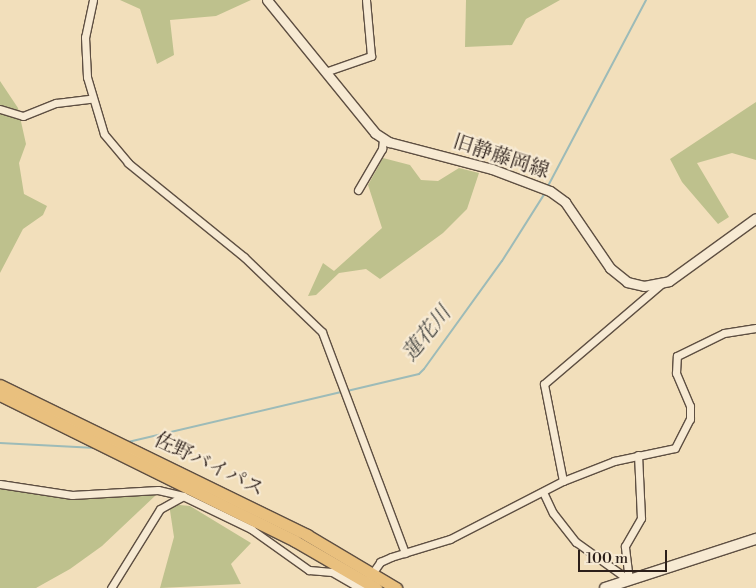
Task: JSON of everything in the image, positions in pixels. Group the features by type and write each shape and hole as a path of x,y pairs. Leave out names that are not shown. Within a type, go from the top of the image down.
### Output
{"highway":[{"name":"佐野バイパス","path":"0,385 307,535 365,582 396,588"},
{"name":"佐野バイパス","path":"0,395 249,517 376,588"}],"main road":[{"path":"604,588 625,583 756,539"}],"street":[{"path":"93,0 86,37 90,99 104,134 128,163 311,318 329,347 405,553"},
{"path":"266,0 383,139 382,149 358,190"},
{"path":"325,72 372,56 366,0"},
{"path":"0,109 23,116 56,103 90,99"},
{"name":"旧静藤岡線","path":"383,139 539,185 565,202 617,274 633,284 661,284"},
{"path":"563,481 544,384 661,284 756,218"},
{"path":"0,484 72,495 158,490 183,496 251,529 309,570 332,572 365,582 380,562 450,539 563,481 638,455 663,453 685,435 690,406 676,373 677,356 724,333 756,328"},
{"path":"625,583 625,546 641,518 638,455"},
{"path":"543,492 553,514 576,542 625,583"},
{"path":"111,588 160,509 183,496"}],"green space":[{"path":"120,0 251,0 216,16 170,20 174,55 157,64 140,9"},
{"path":"466,0 560,0 526,19 512,45 465,47"},
{"path":"0,81 18,108 26,144 19,163 24,194 47,206 43,215 23,229 0,273"},
{"path":"756,102 756,160 732,153 697,163 729,217 718,224 682,182 670,159"},
{"path":"383,158 410,165 421,180 438,181 459,168 479,173 467,209 443,233 380,279 366,269 339,273 316,295 308,296 323,263 334,271 382,228 368,185"},
{"path":"0,481 65,492 156,495 102,546 70,569 36,588 0,588"},
{"path":"169,504 190,506 251,543 231,564 241,584 160,588 174,537"}],"waterway":[{"name":"蓮花川","path":"548,186 646,0"},
{"name":"蓮花川","path":"347,391 419,374 502,261 545,193"},
{"name":"蓮花川","path":"128,442 342,392"},
{"name":"蓮花川","path":"0,443 96,448"}]}
